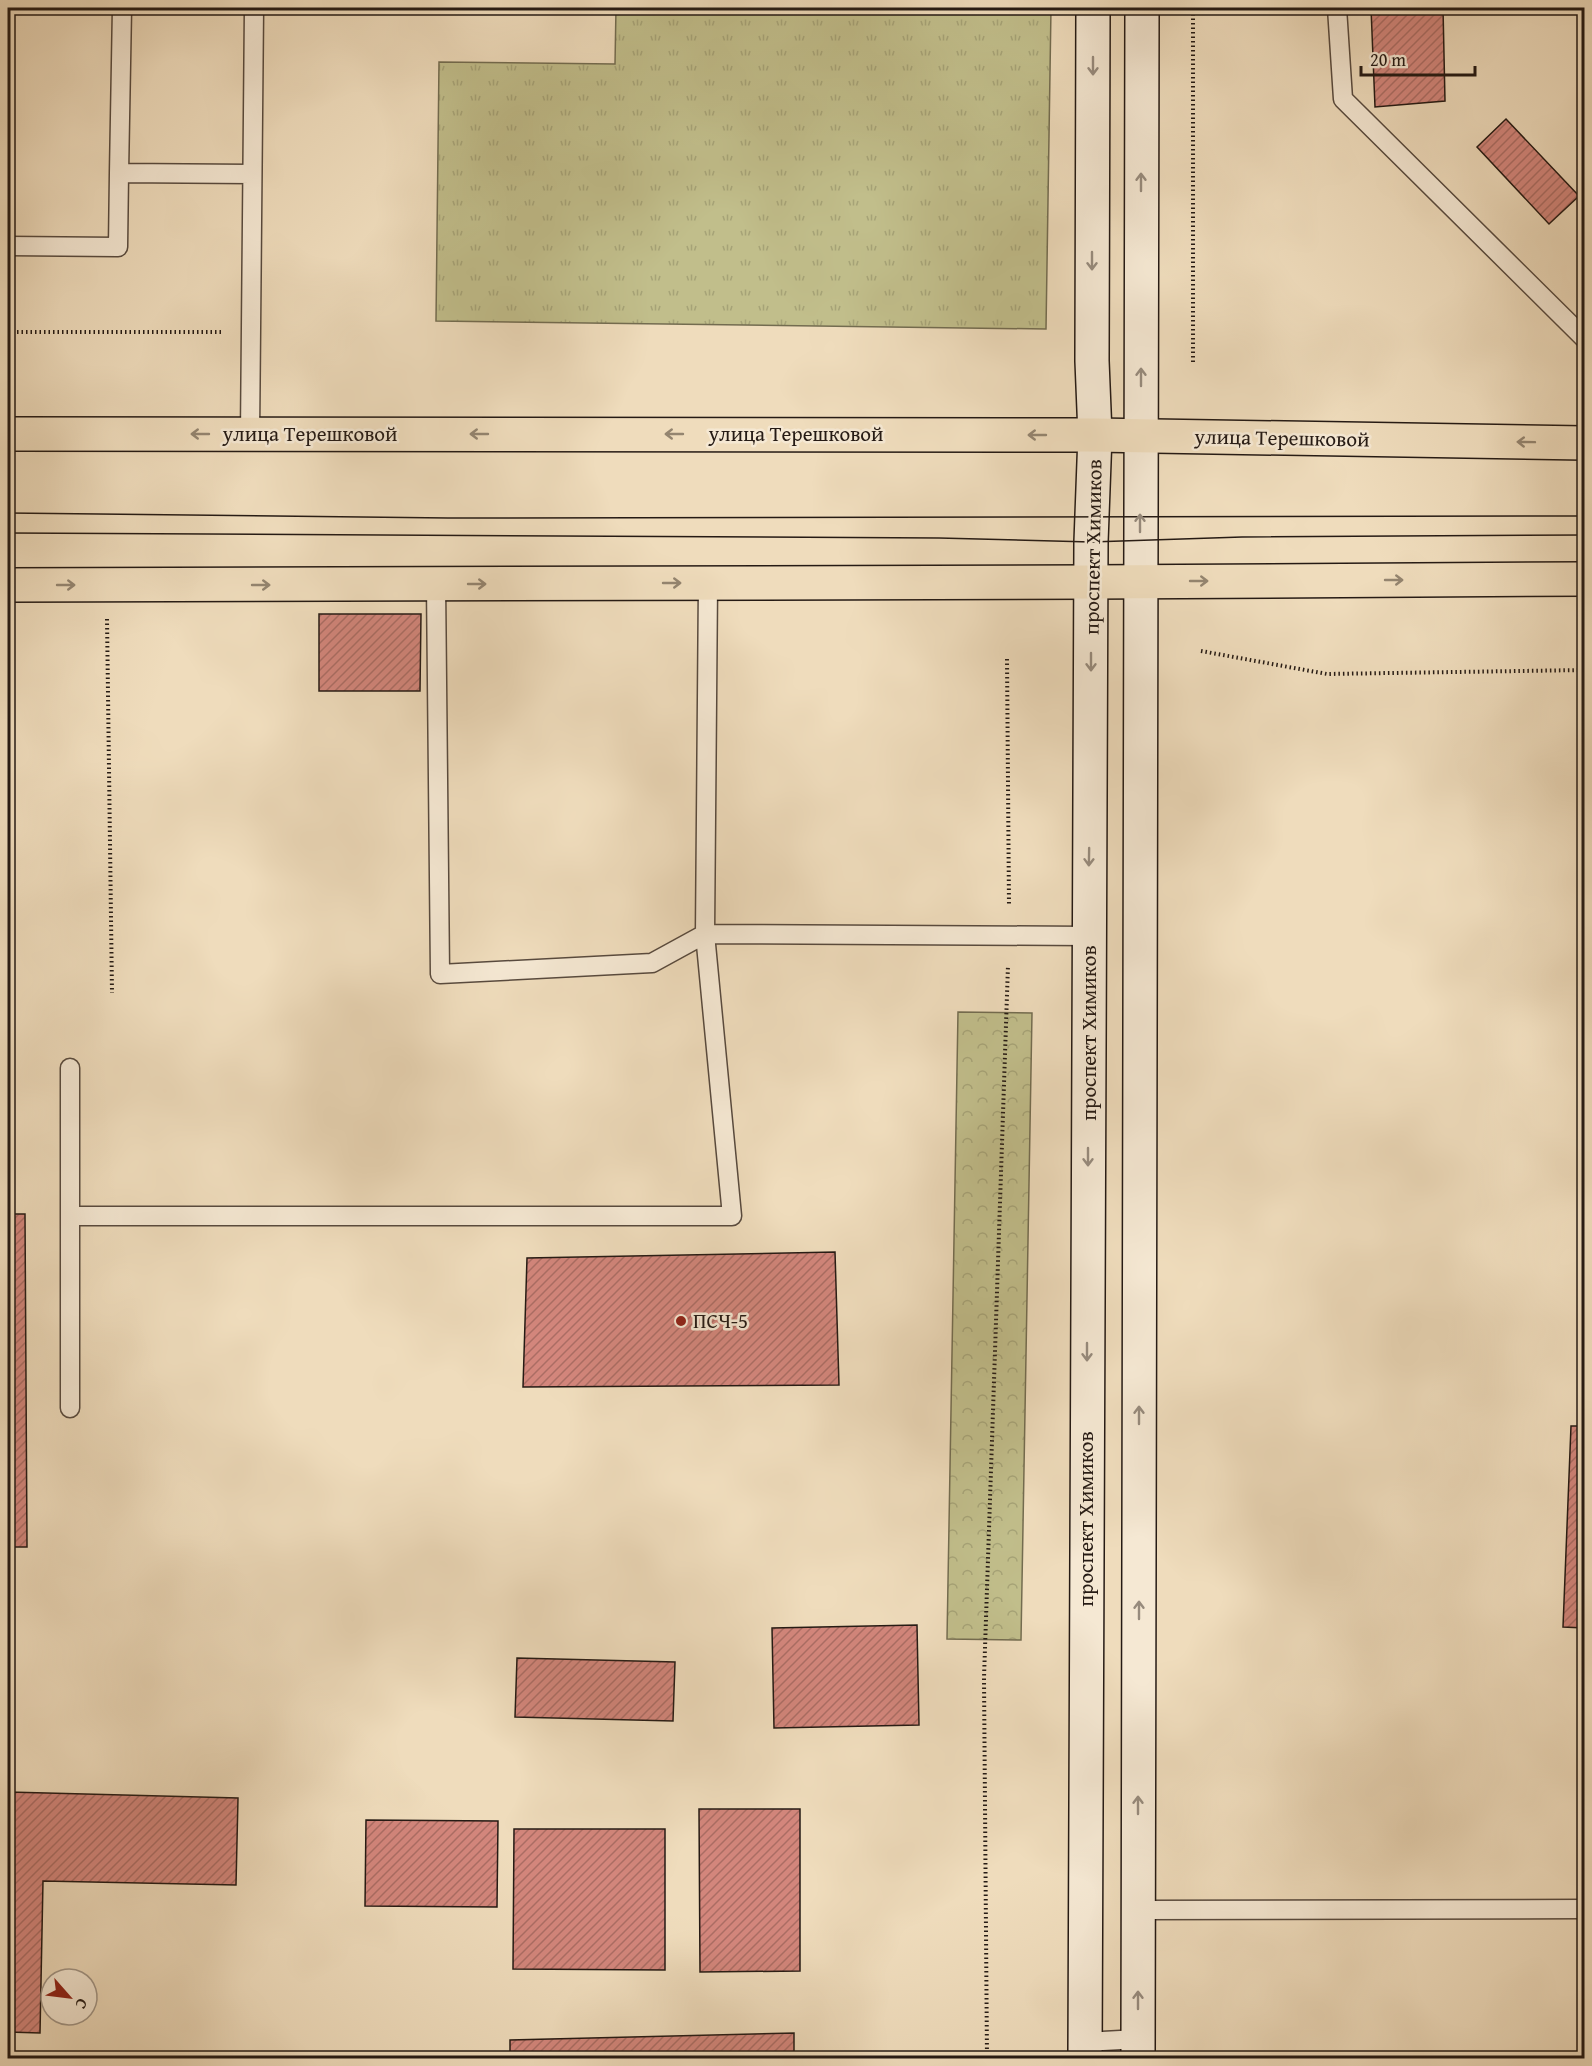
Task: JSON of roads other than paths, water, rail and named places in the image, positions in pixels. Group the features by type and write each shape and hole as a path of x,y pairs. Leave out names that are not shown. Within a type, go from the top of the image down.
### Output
{"main road":[{"name":"проспект Химиков","path":"1085,2050 1084,1782 1091,517 1095,435 1092,361 1094,8"},
{"path":"1138,2049 1142,8"},
{"name":"улица Терешковой","path":"8,434 1095,435 1584,443"},
{"path":"8,585 1584,579"}],"lane":[{"path":"8,246 118,248 122,8"},
{"path":"250,435 254,8"},
{"path":"1337,8 1343,99 1584,338"},
{"path":"119,173 252,174"},
{"path":"71,1216 732,1215 705,934 708,583"},
{"path":"436,584 440,974 652,963 705,934 1089,936"},
{"path":"70,1068 70,1408"},
{"path":"1138,1910 1584,1909"},
{"path":"1085,2050 1138,2049"}],"tram line":[{"path":"8,513 448,518 1584,516"},
{"path":"8,533 939,538 1091,542 1242,537 1584,535"}],"place":[{"name":"ПСЧ-5","path":"681,1321"}]}
